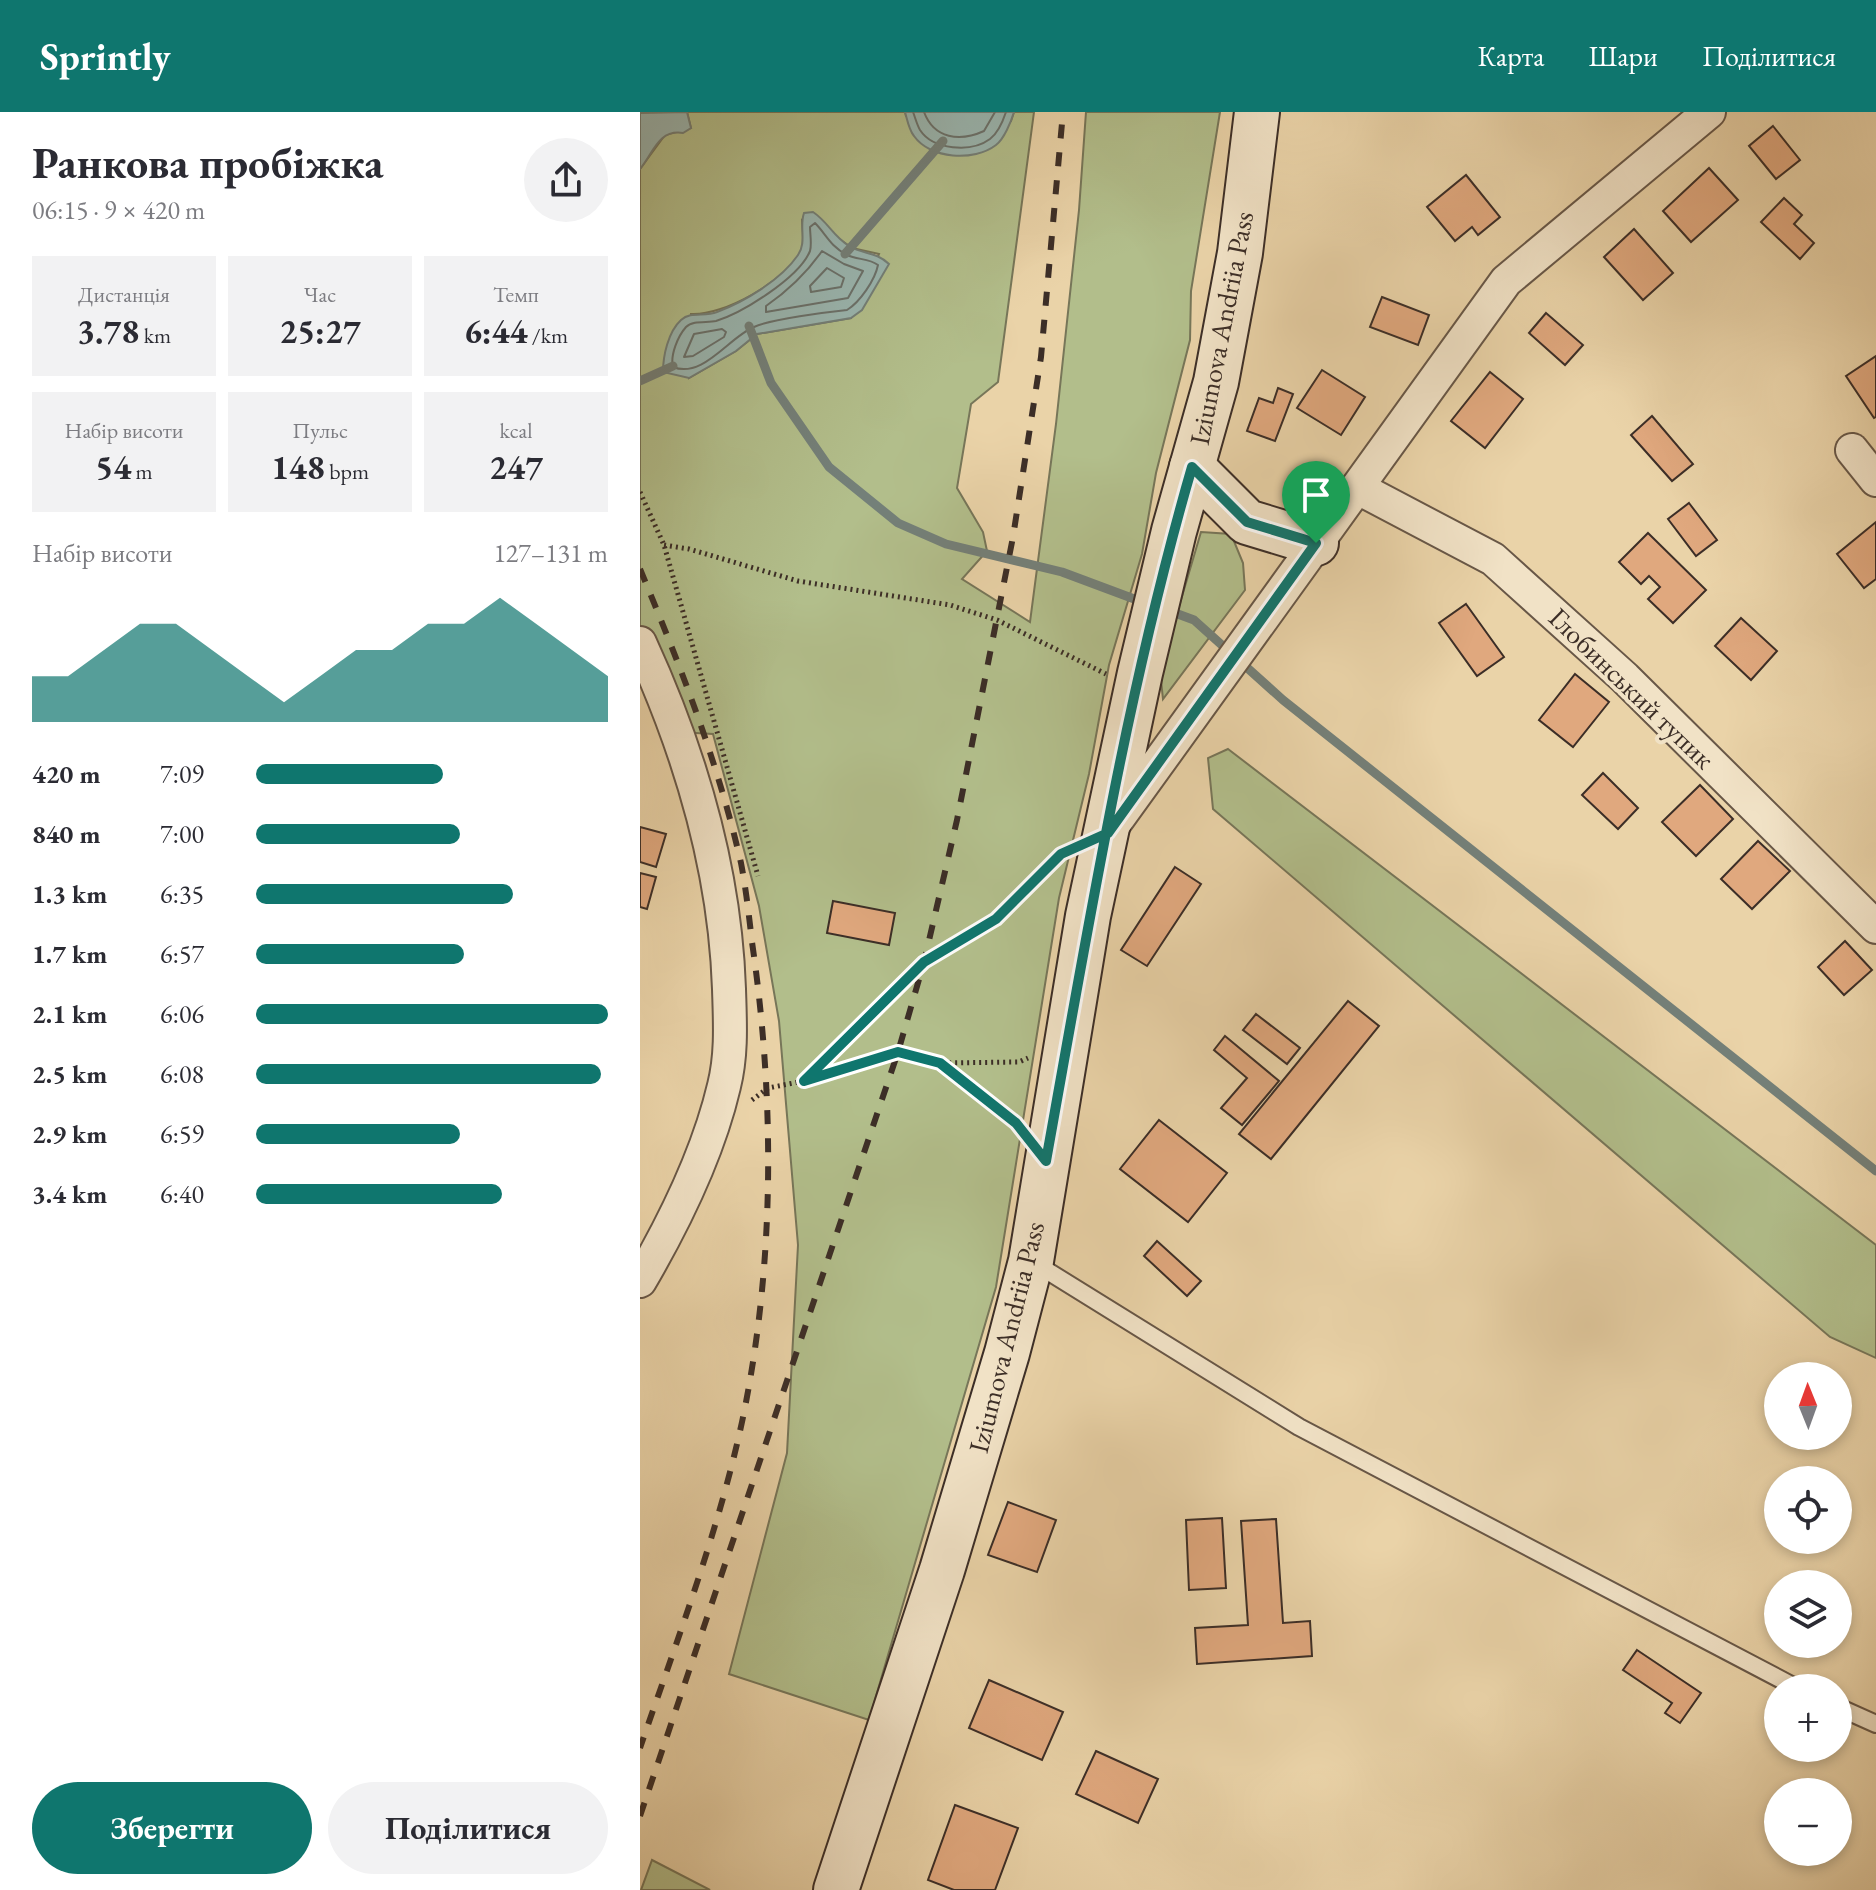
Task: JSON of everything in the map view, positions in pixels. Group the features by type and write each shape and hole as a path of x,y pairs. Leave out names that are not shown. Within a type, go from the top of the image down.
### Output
{"street":[{"name":"Iziumova Andriia Pass","path":"836,1890 942,1570 1007,1353 1031,1261 1088,916 1138,681 1174,531 1216,382 1238,267 1257,112"},
{"path":"1108,833 1506,281 1709,112"},
{"path":"1852,450 1876,480"},
{"path":"1192,467 1247,522 1316,543"},
{"name":"Глобинський тупик","path":"1358,488 1493,559 1625,678 1876,927"},
{"path":"640,643 685,755 712,845 728,954 731,1039 725,1085 710,1132 668,1233 640,1281"}],"lane":[{"path":"1031,1261 1299,1427 1770,1674"},
{"path":"1852,1713 1876,1724"}],"path":[{"path":"640,492 664,545 758,876"},
{"path":"664,545 689,549 798,581 950,605 997,620 1138,681"},
{"path":"804,1081 924,962 996,919 1061,854 1108,833"},
{"path":"710,1132 768,1088 804,1081 898,1052 940,1063 1019,1062 1067,1041"},
{"path":"940,1063 1016,1123 1046,1161"}],"green space":[{"path":"687,112 905,112 906,116 1011,121 1014,112 1034,112 998,382 971,404 957,488 983,532 987,551 962,579 1030,622 1056,424 1079,210 1086,112 1220,112 1191,291 1190,340 1156,473 1142,554 1109,665 1089,774 1059,898 996,1287 869,1720 729,1674 787,1453 798,1245 779,1021 759,906 713,734 661,731 640,683 640,169 665,135 691,128","holes":["802,220 830,232 852,248 879,254 851,318 757,334 736,351 689,378 691,314 736,303 782,274 801,251"]},
{"path":"1201,532 1231,534 1243,563 1245,590 1163,699 1160,671"},
{"path":"1228,749 1876,1245 1876,1358 1830,1337 1213,809 1208,758"},
{"path":"652,1860 710,1890 641,1890"}],"water":[{"path":"687,112 691,128 662,139 640,169 640,113"},
{"path":"905,112 1014,112 996,145 976,154 953,156 930,150 921,144 911,131"},
{"path":"813,212 849,246 889,264 862,310 851,318 757,334 736,351 689,378 663,372 667,344 681,320 728,308 772,281 801,250 804,213"}],"building":[{"path":"1773,126 1800,160 1776,179 1749,146"},
{"path":"1709,168 1738,200 1691,242 1663,211"},
{"path":"1466,175 1500,217 1478,235 1472,227 1455,241 1427,207"},
{"path":"1784,198 1802,215 1794,224 1814,243 1800,259 1761,222"},
{"path":"1634,229 1673,273 1643,300 1604,257"},
{"path":"1382,297 1429,315 1418,345 1370,327"},
{"path":"1546,313 1583,345 1565,365 1529,333"},
{"path":"1876,356 1876,417 1874,418 1846,376"},
{"path":"1322,370 1365,397 1341,435 1297,408"},
{"path":"1490,372 1523,399 1485,448 1451,421"},
{"path":"1278,388 1293,394 1275,441 1247,431 1259,398 1273,403"},
{"path":"1652,416 1693,464 1672,481 1631,435"},
{"path":"1689,503 1717,540 1696,556 1668,519"},
{"path":"1876,522 1876,579 1864,588 1837,554"},
{"path":"1648,533 1706,590 1673,623 1648,599 1660,587 1649,576 1641,584 1619,562"},
{"path":"1466,604 1504,657 1477,676 1439,623"},
{"path":"1741,618 1777,651 1751,680 1715,646"},
{"path":"1575,674 1609,702 1573,747 1539,720"},
{"path":"1603,773 1638,808 1618,829 1582,795"},
{"path":"1700,785 1733,819 1696,856 1662,822"},
{"path":"640,827 666,834 656,867 640,862"},
{"path":"1758,841 1790,871 1752,909 1721,879"},
{"path":"1175,867 1201,884 1147,966 1121,950"},
{"path":"640,873 656,877 647,909 640,907"},
{"path":"833,901 895,913 889,945 827,933"},
{"path":"1845,941 1872,970 1844,995 1818,967"},
{"path":"1348,1001 1379,1026 1271,1159 1239,1134"},
{"path":"1256,1014 1300,1048 1287,1064 1243,1030"},
{"path":"1225,1036 1279,1081 1242,1125 1221,1108 1247,1078 1214,1050"},
{"path":"1159,1120 1227,1173 1188,1222 1120,1169"},
{"path":"1157,1241 1201,1281 1187,1296 1144,1256"},
{"path":"1008,1502 1056,1520 1037,1572 988,1555"},
{"path":"1222,1518 1226,1588 1189,1590 1186,1520"},
{"path":"1276,1519 1283,1623 1310,1621 1312,1656 1197,1664 1195,1628 1248,1625 1241,1521"},
{"path":"1637,1650 1701,1693 1680,1723 1665,1713 1672,1703 1623,1670"},
{"path":"989,1680 1063,1712 1042,1760 969,1728"},
{"path":"1096,1751 1158,1779 1138,1823 1076,1794"},
{"path":"955,1805 1018,1828 995,1890 954,1890 928,1880"}],"waterway":[{"path":"845,254 943,141"},
{"path":"749,326 771,383 829,467 898,523 946,544 1062,572 1145,603"},
{"path":"640,381 673,366"},
{"path":"1167,610 1194,620 1283,700 1876,1171"}],"railway":[{"path":"640,1816 898,1052 924,962 957,820 1013,537 1041,357 1063,112"},
{"path":"640,569 697,714 741,863 760,1002 768,1122 766,1243 761,1303 742,1422 709,1545 640,1748"}],"route":[{"path":"1316,543 1108,833 1061,854 996,919 924,962 804,1081 898,1052 940,1063 1016,1123 1046,1161 1088,916 1108,833 1140,673 1192,467 1247,522 1316,543"}]}
